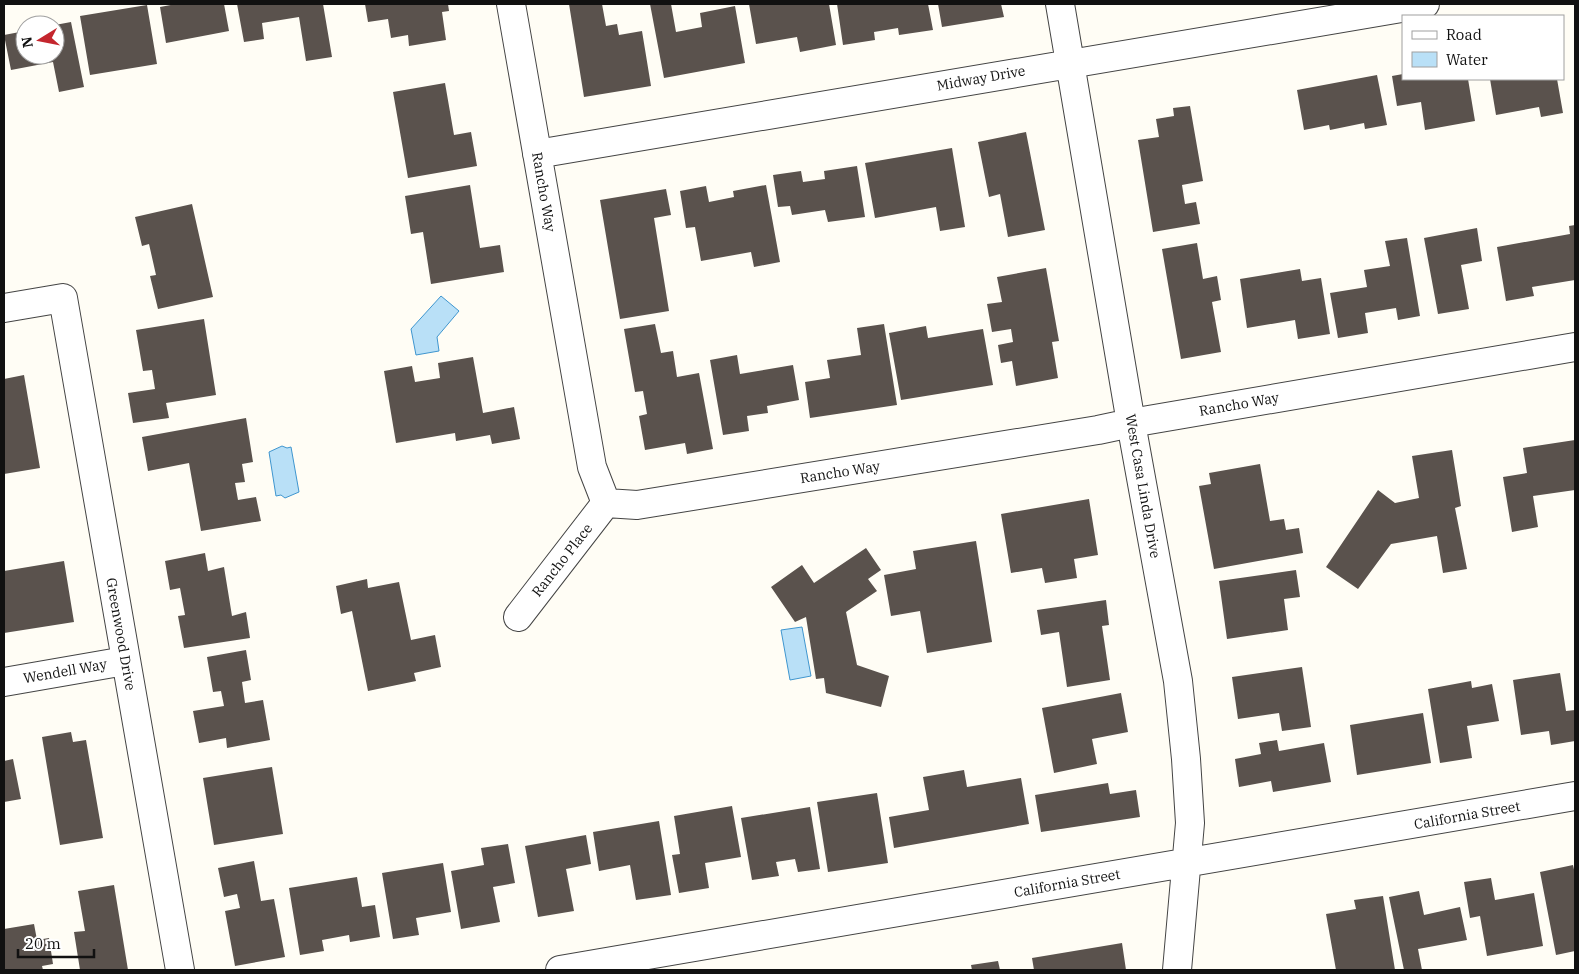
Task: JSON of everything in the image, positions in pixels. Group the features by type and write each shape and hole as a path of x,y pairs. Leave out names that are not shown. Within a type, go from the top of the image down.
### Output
{"street":[{"name":"Rancho Way","path":"511,4 592,467 606,503 637,505 1098,430 1575,347"},
{"name":"West Casa Linda Drive","path":"1060,4 1131,423 1178,681 1190,823 1177,970"},
{"name":"Midway Drive","path":"537,154 1425,4"},
{"name":"Greenwood Drive","path":"4,308 63,298 180,970"},
{"name":"Rancho Place","path":"518,617 606,503"},
{"name":"Wendell Way","path":"4,682 125,661"},
{"name":"California Street","path":"560,970 1575,796"}],"water":[{"path":"441,296 459,311 437,337 439,351 416,355 411,329"},
{"path":"282,446 291,447 299,492 285,498 281,495 276,496 269,452"},
{"path":"802,627 811,676 790,680 781,630"}],"building":[{"path":"176,4 224,4 229,31 166,43 160,7"},
{"path":"237,4 323,4 332,57 306,61 299,17 262,23 264,39 244,42"},
{"path":"365,4 448,4 449,11 442,12 446,40 409,46 408,35 391,38 388,19 368,22"},
{"path":"569,4 602,4 606,26 617,24 619,35 642,31 651,86 584,97"},
{"path":"650,4 671,4 676,32 702,27 700,13 735,6 745,63 664,78"},
{"path":"749,4 829,4 836,45 800,52 797,37 756,44"},
{"path":"837,4 928,4 933,30 899,35 898,28 874,32 875,40 843,45"},
{"path":"938,4 1001,4 1004,17 942,27"},
{"path":"147,5 157,64 90,75 80,16"},
{"path":"71,22 84,87 59,92 54,65 65,65 65,23"},
{"path":"15,33 15,65 37,65 11,70 4,35"},
{"path":"1402,74 1402,80 1468,80 1475,121 1425,130 1421,102 1397,106 1392,76"},
{"path":"1377,75 1387,125 1365,129 1364,123 1330,130 1329,125 1304,130 1297,90"},
{"path":"1490,80 1557,80 1563,113 1541,117 1539,107 1496,115"},
{"path":"445,83 454,135 471,132 477,166 408,178 393,92"},
{"path":"1190,106 1203,181 1182,185 1185,204 1196,202 1200,224 1153,232 1138,140 1159,137 1156,119 1174,116 1173,108"},
{"path":"1026,132 1045,230 1008,237 1000,194 989,197 978,142"},
{"path":"952,148 965,227 940,231 936,207 875,218 865,163"},
{"path":"857,166 865,217 828,222 825,210 792,215 790,206 778,207 773,175 801,171 803,182 825,179 824,171"},
{"path":"470,185 480,248 500,245 504,272 431,284 423,232 411,234 405,196"},
{"path":"766,185 780,262 754,267 751,252 701,261 695,227 686,228 680,191 706,186 709,202 734,197 733,191"},
{"path":"666,189 671,215 654,218 669,311 620,319 600,200"},
{"path":"192,204 213,297 158,309 150,276 156,275 149,244 142,246 135,217"},
{"path":"1575,225 1575,280 1532,287 1534,296 1506,301 1497,247 1570,234 1569,226"},
{"path":"1477,228 1482,261 1461,265 1469,309 1438,314 1424,238"},
{"path":"1407,238 1420,316 1398,320 1396,308 1365,313 1368,333 1338,338 1330,293 1367,287 1364,270 1390,266 1385,241"},
{"path":"1197,243 1203,279 1217,276 1221,300 1212,302 1221,352 1181,359 1162,249"},
{"path":"1046,268 1059,341 1052,342 1058,378 1016,386 1012,361 1001,363 998,345 1013,342 1011,329 992,332 987,304 1002,302 997,277"},
{"path":"1300,269 1302,281 1321,278 1330,334 1298,339 1295,320 1247,328 1240,279"},
{"path":"204,319 216,395 166,403 169,418 133,423 128,393 155,389 152,370 143,371 136,330"},
{"path":"655,324 661,353 673,351 677,377 699,373 713,449 687,454 685,443 645,450 639,416 647,414 643,391 635,392 624,329"},
{"path":"884,324 897,405 810,418 805,382 830,378 827,360 861,355 857,328"},
{"path":"926,326 928,338 983,329 993,385 901,400 889,333"},
{"path":"737,355 740,374 793,365 799,400 767,406 768,413 747,416 749,431 723,435 710,360"},
{"path":"473,357 483,413 514,407 520,439 492,444 490,435 456,441 455,433 396,443 384,371 412,366 415,382 440,378 438,363"},
{"path":"24,375 40,468 4,474 4,379"},
{"path":"246,418 253,462 242,464 245,482 235,483 238,500 256,497 261,521 201,531 189,463 148,471 142,437"},
{"path":"1575,440 1575,490 1533,496 1538,527 1512,532 1503,477 1527,473 1523,448"},
{"path":"1452,450 1461,506 1455,508 1467,569 1443,573 1437,536 1391,544 1358,589 1326,567 1378,490 1395,503 1419,498 1412,456"},
{"path":"1260,464 1270,521 1284,519 1286,530 1299,528 1303,553 1214,569 1199,486 1211,484 1209,473"},
{"path":"1089,499 1098,555 1074,559 1077,578 1045,583 1042,568 1011,573 1001,514"},
{"path":"976,541 992,642 927,653 920,611 891,616 884,575 916,569 913,551"},
{"path":"866,548 881,570 868,579 877,591 846,612 857,665 889,676 881,707 826,693 824,678 816,679 806,617 795,622 771,587 802,565 814,583"},
{"path":"205,553 208,571 224,567 232,616 246,612 250,638 184,648 178,616 185,615 180,588 170,590 165,561"},
{"path":"64,561 74,622 4,633 4,571"},
{"path":"1296,570 1300,597 1284,599 1288,630 1227,639 1219,581"},
{"path":"367,579 368,588 399,582 411,640 435,635 441,667 414,673 416,681 368,691 352,611 341,614 336,586"},
{"path":"1106,600 1109,625 1102,626 1110,680 1067,687 1059,632 1041,635 1037,610"},
{"path":"246,650 251,680 242,682 245,703 263,700 270,740 227,748 226,738 199,743 193,711 224,706 221,691 213,692 207,657"},
{"path":"1302,667 1311,727 1282,731 1279,713 1238,719 1232,677"},
{"path":"1560,673 1566,711 1575,710 1575,741 1551,745 1549,731 1521,735 1513,680"},
{"path":"1471,681 1472,688 1492,684 1499,721 1467,726 1472,758 1440,763 1428,689"},
{"path":"1121,693 1128,732 1092,739 1097,764 1054,773 1042,708"},
{"path":"1423,713 1431,763 1357,775 1350,725"},
{"path":"71,732 73,742 86,740 103,838 60,845 42,737"},
{"path":"1277,740 1279,751 1324,743 1331,782 1273,792 1271,781 1239,787 1235,759 1261,754 1259,743"},
{"path":"13,759 21,799 4,802 4,761"},
{"path":"272,767 283,834 214,845 203,778"},
{"path":"964,770 967,787 1021,778 1029,824 894,848 889,817 929,810 923,777"},
{"path":"1108,783 1110,794 1136,790 1140,817 1041,832 1035,795"},
{"path":"877,793 888,863 828,872 817,802"},
{"path":"732,806 741,857 705,863 709,888 679,893 672,855 680,854 674,816"},
{"path":"810,807 820,869 798,872 795,859 776,862 779,876 752,880 741,818"},
{"path":"659,821 671,895 636,900 630,865 599,871 593,832"},
{"path":"586,835 591,864 566,869 574,911 538,917 525,846"},
{"path":"508,844 515,883 493,887 500,922 461,929 451,871 484,865 481,848"},
{"path":"254,861 261,901 274,899 285,957 235,966 225,911 240,908 237,894 224,897 218,868"},
{"path":"443,863 451,912 416,918 419,935 393,939 382,873"},
{"path":"1573,865 1575,874 1575,951 1556,955 1540,872"},
{"path":"357,877 362,907 375,905 380,937 350,942 349,935 322,940 324,951 300,955 289,888"},
{"path":"1491,878 1495,900 1534,893 1543,946 1487,956 1480,916 1470,918 1464,882"},
{"path":"114,885 128,970 80,970 74,932 85,931 78,891"},
{"path":"1419,891 1424,915 1460,907 1467,940 1418,949 1422,970 1404,970 1389,897"},
{"path":"1383,896 1395,970 1336,970 1326,914 1356,909 1354,900"},
{"path":"34,924 37,940 49,938 53,964 42,966 43,970 4,970 4,929"},
{"path":"1122,943 1126,970 1034,970 1032,958"},
{"path":"998,961 1000,970 972,970 971,965"}]}
